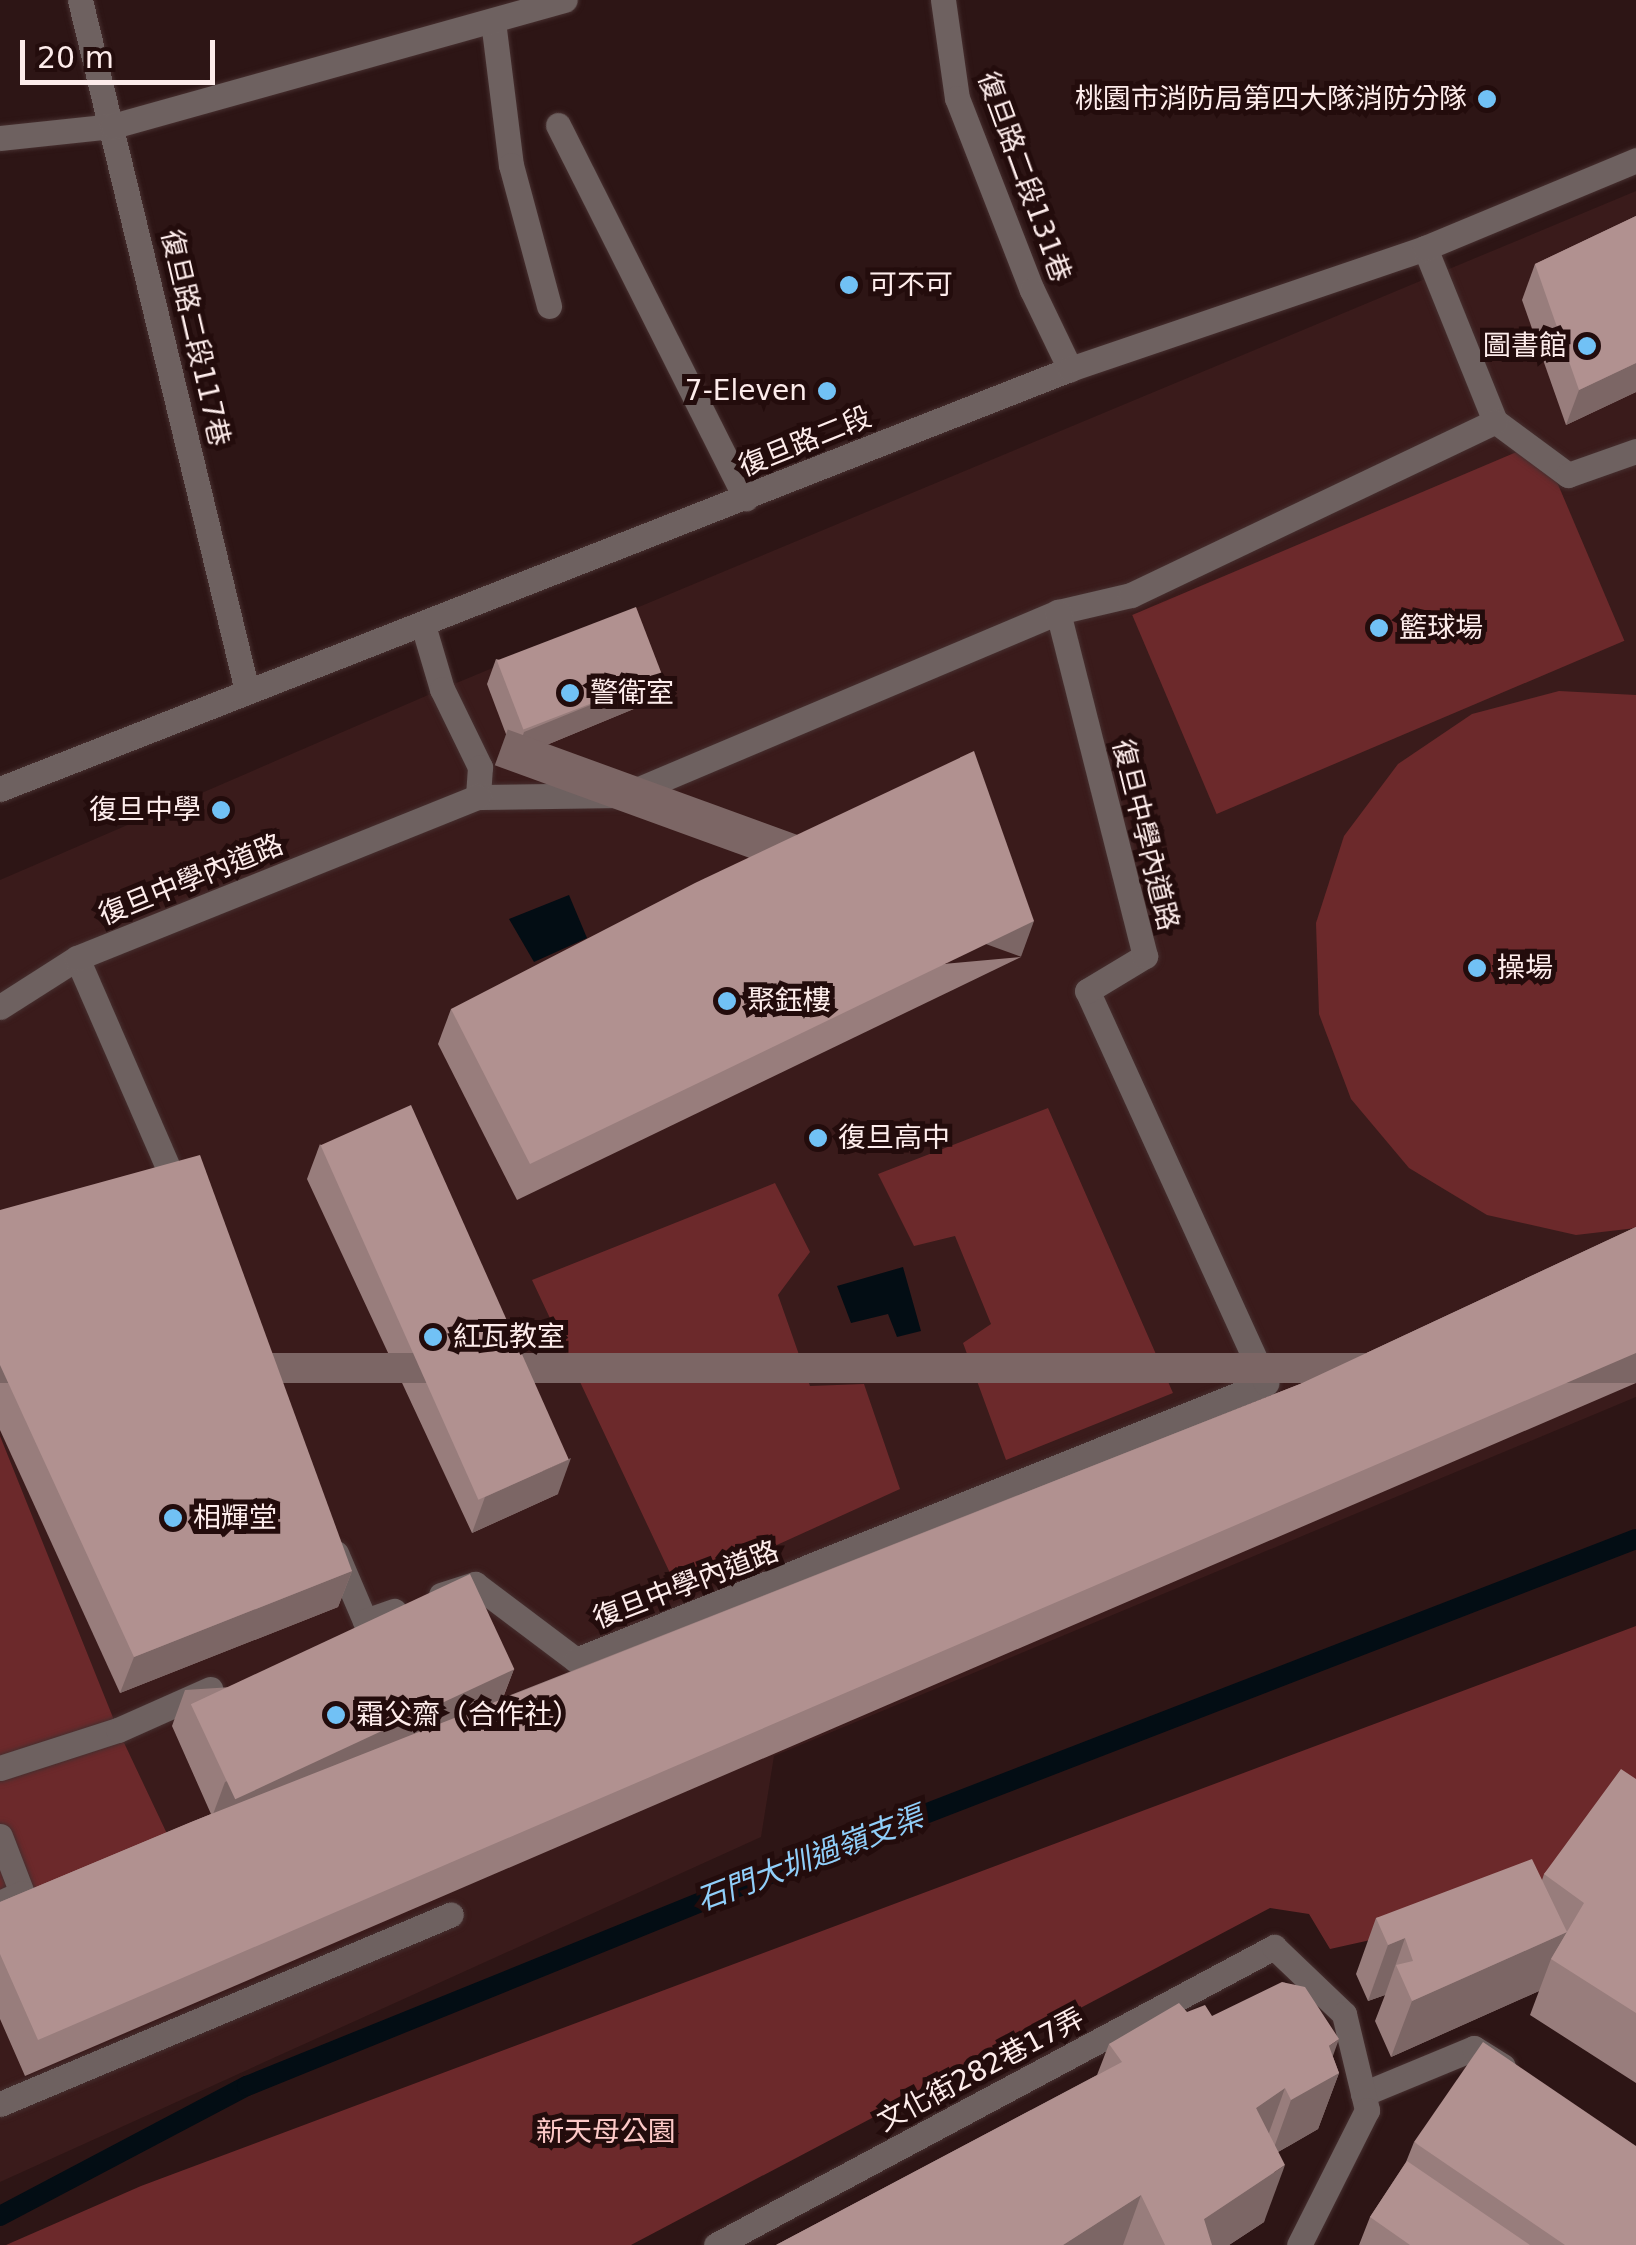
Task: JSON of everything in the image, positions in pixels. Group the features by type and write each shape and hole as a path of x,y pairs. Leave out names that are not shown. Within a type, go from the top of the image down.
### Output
{"street":[{"name":"復旦路二段117巷","path":"80,0 114,126 248,691"},
{"path":"0,138 114,126 564,0"},
{"name":"復旦路二段131巷","path":"944,0 957,98 1032,290 1070,368"},
{"path":"493,20 512,164 549,306"},
{"path":"558,125 746,498"},
{"name":"復旦路二段","path":"0,790 1070,368 1425,248 1636,160"},
{"path":"1425,248 1495,420 1568,475 1636,452"},
{"name":"復旦中學內道路","path":"194,1227 77,958 478,796 625,795 1058,612 1131,595 1495,420"},
{"name":"復旦中學內道路","path":"326,1532 356,1625 475,1584 576,1660 1266,1383 1086,991 1145,956 1058,612"},
{"path":"422,625 442,689 480,766 478,796"},
{"path":"0,1007 77,958"},
{"path":"0,1768 118,1730 242,1675"},
{"path":"0,1836 22,1892 0,1903"},
{"path":"0,2104 451,1914"},
{"name":"文化街282巷17弄","path":"716,2245 1274,1947 1344,2014 1363,2094"},
{"path":"1299,2245 1367,2110 1363,2094 1474,2048 1523,2078"}],"shaded area":[{"name":"復旦高中","path":"1636,191 1636,1397 774,1756 761,1837 0,2182 0,880 442,689"},
{"path":"569,895 587,938 534,962 509,919"},
{"path":"903,1267 921,1331 897,1337 888,1314 851,1323 837,1286"}],"green space":[{"name":"籃球場","path":"1540,442 1624,641 1217,814 1132,615"},
{"name":"操場","path":"1559,691 1636,695 1636,1228 1576,1235 1487,1215 1409,1168 1351,1099 1319,1014 1316,923 1344,836 1398,764 1472,714"},
{"path":"1048,1108 1173,1393 1006,1460 963,1343 991,1324 955,1236 914,1246 878,1174"},
{"path":"775,1183 810,1252 778,1295 810,1386 864,1384 900,1489 678,1590 532,1280"},
{"path":"0,1436 118,1730 178,1857 0,1932"},
{"name":"新天母公園","path":"1636,1626 1636,1849 1537,1903 1330,1949 1309,1914 1270,1908 631,2245 6,2245 141,2186"}],"building":[{"name":"圖書館","path":"1636,216 1636,363 1579,390 1535,264"},
{"name":"警衛室","path":"636,607 663,676 523,729 497,660"},
{"name":"聚鈺樓","path":"974,751 1034,921 530,1164 451,1009 695,883"},
{"name":"紅瓦教室","path":"411,1105 569,1459 478,1500 321,1145"},
{"name":"相輝堂","path":"200,1155 352,1571 134,1657 0,1365 0,1210"},
{"path":"1636,1227 1636,1353 38,2040 0,1954 0,1902 191,1822 1300,1384"},
{"name":"霜父齋（合作社）","path":"470,1574 514,1669 235,1799 191,1704"},
{"path":"1621,1769 1636,1779 1636,2013 1551,1959 1584,1903 1544,1874"},
{"path":"1532,1859 1567,1932 1412,2001 1396,1965 1413,1961 1405,1938 1388,1945 1376,1918"},
{"path":"1282,1982 1305,1987 1339,2039 1329,2046 1339,2073 1291,2100 1285,2088 1256,2108 1285,2165 1204,2219 1212,2245 1165,2245 1141,2195 1063,2245 776,2245 1122,2062 1109,2044 1179,2003 1187,2012 1205,2005 1212,2016"},
{"path":"1483,2042 1636,2146 1636,2245 1565,2245 1414,2142"},
{"path":"1407,2161 1530,2245 1410,2245 1370,2217"}],"waterway":[{"name":"石門大圳過嶺支渠","path":"0,2216 247,2086 780,1870 1636,1539"}],"place":[{"name":"桃園市消防局第四大隊消防分隊","path":"1487,99"},
{"name":"可不可","path":"849,285"},
{"name":"圖書館","path":"1587,346"},
{"name":"7-Eleven","path":"827,391"},
{"name":"籃球場","path":"1379,628"},
{"name":"警衛室","path":"570,693"},
{"name":"復旦中學","path":"221,810"},
{"name":"操場","path":"1477,968"},
{"name":"聚鈺樓","path":"727,1001"},
{"name":"復旦高中","path":"818,1138"},
{"name":"紅瓦教室","path":"433,1337"},
{"name":"相輝堂","path":"173,1518"},
{"name":"霜父齋（合作社）","path":"336,1715"}]}
